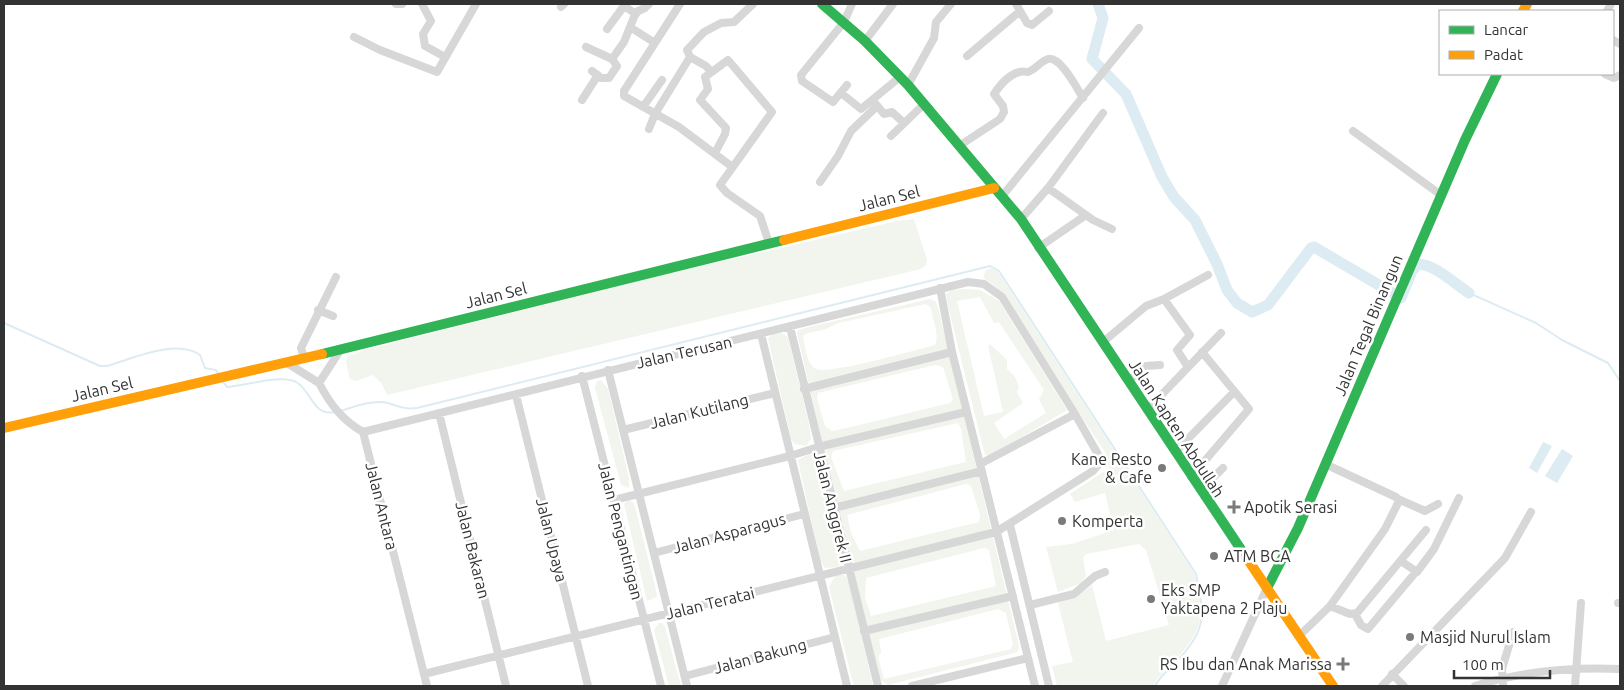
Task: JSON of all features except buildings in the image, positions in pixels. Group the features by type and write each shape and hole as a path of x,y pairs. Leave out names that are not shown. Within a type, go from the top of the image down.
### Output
{"street":[{"path":"396,4 402,4"},
{"path":"422,4 431,21 423,32 425,44 445,57"},
{"path":"354,37 380,50 437,72 476,4"},
{"path":"612,59 621,46 636,14 648,4"},
{"path":"680,4 624,91 626,98 656,114 714,152 731,166"},
{"path":"711,72 706,66 690,57 687,50 696,38 716,26 734,22 753,4"},
{"name":"Jalan Kapten Abdullah","path":"822,4 865,41 908,85 1021,219 1038,248 1104,342 1191,477 1334,686"},
{"path":"847,86 833,102 801,80 802,71 844,22 852,4"},
{"path":"865,41 893,4"},
{"path":"908,85 934,38 936,22 951,4"},
{"path":"606,29 624,6 636,14"},
{"path":"967,56 1018,8 1027,23 1032,25 1049,11"},
{"path":"630,27 655,43"},
{"path":"1002,195 1139,28"},
{"path":"582,100 595,73 604,78 609,78 617,66 612,59 586,47"},
{"path":"649,129 690,57"},
{"path":"959,146 1000,119 1004,112 1003,106 994,94 1006,80 1020,72 1028,72 1046,60 1052,59 1058,62 1083,98"},
{"path":"714,152 726,130 700,101 708,89 705,77 728,60 772,110 771,116 731,166 720,183 720,187 760,216 769,243"},
{"name":"Jalan Tegal Binangun","path":"1267,588 1283,559 1441,195 1496,75"},
{"path":"1607,75 1614,78 1620,76"},
{"path":"820,182 838,156 851,132 900,77"},
{"path":"643,106 662,80"},
{"path":"841,93 858,109 875,103"},
{"path":"875,103 884,114 892,112 904,123"},
{"path":"891,136 924,104"},
{"path":"862,108 868,115"},
{"path":"1021,219 1048,188 1103,113"},
{"path":"1353,131 1441,195"},
{"name":"Jalan Sel","path":"4,428 288,362 994,188"},
{"path":"1048,188 1086,214 1112,228"},
{"path":"1038,248 1086,214"},
{"path":"1104,342 1146,306 1164,299 1208,275"},
{"path":"304,358 300,348 336,277"},
{"name":"Jalan Terusan","path":"363,432 516,395 582,376 790,327 940,288 974,282 989,287 1002,297 1075,414"},
{"path":"940,288 966,412 1035,686"},
{"path":"1164,299 1190,334 1177,350 1188,367"},
{"path":"318,310 333,316"},
{"name":"Jalan Anggrek II","path":"790,327 878,686"},
{"path":"1147,410 1221,333"},
{"path":"761,334 847,686"},
{"path":"319,383 341,348"},
{"path":"804,389 952,352"},
{"path":"1191,477 1249,409 1202,352"},
{"path":"288,362 319,383 337,412 350,424 363,432"},
{"path":"1128,381 1146,366 1160,365"},
{"path":"608,370 687,686"},
{"name":"Jalan Pengantingan","path":"582,376 661,686"},
{"path":"1175,452 1234,392"},
{"name":"Jalan Kutilang","path":"623,430 776,393"},
{"name":"Jalan Upaya","path":"516,395 588,686"},
{"path":"614,500 790,456 818,447 966,412"},
{"name":"Jalan Bakaran","path":"439,413 506,686"},
{"path":"834,508 981,468 1075,414"},
{"name":"Jalan Teratai","path":"424,674 498,654 670,614 996,532 1010,525 1098,466 1099,456 1075,414"},
{"name":"Jalan Antara","path":"363,432 427,686"},
{"path":"1325,464 1425,511 1438,504"},
{"path":"1200,490 1223,468"},
{"path":"1299,636 1330,606 1394,515 1398,498"},
{"path":"1330,606 1355,614 1361,625 1368,629 1434,549 1459,498"},
{"path":"1382,686 1501,562 1531,512"},
{"name":"Jalan Asparagus","path":"654,553 804,514"},
{"path":"1010,525 1049,683 1042,686"},
{"path":"1355,614 1426,530"},
{"path":"1401,561 1416,573"},
{"path":"1030,605 1074,594 1095,576 1105,572"},
{"path":"1222,686 1267,588"},
{"path":"864,631 1012,596"},
{"path":"1575,686 1581,603"},
{"path":"1504,686 1502,669 1513,632"},
{"name":"Jalan Bakung","path":"685,676 835,637"},
{"path":"912,686 1028,658"},
{"path":"1475,686 1502,677 1575,668 1620,669"},
{"path":"1392,674 1404,686"}],"shaded area":[{"path":"914,219 927,260 926,265 921,269 387,395 382,384 373,375 356,381 350,379 346,362 348,356 365,350 663,275 897,221"},
{"path":"992,268 998,272 1195,575 1200,600 1200,620 1197,629 1186,648 1160,675 1153,686 1057,686 1052,666 1073,662 1058,603 1092,585 1106,641 1169,625 1146,550 1139,544 1086,554 1083,558 1086,576 1081,583 1058,592 1046,547 1072,544 1114,530 1105,493 1075,502 1070,494 1109,468 1105,452 995,286 983,278 986,270"},
{"path":"952,290 980,290 999,301 1067,410 990,456 985,455 948,306 946,294","holes":["980,297 994,323 999,322 1044,390 1039,399 1046,413 1004,439 994,423 1023,403 1017,392 1019,387 1015,377 1007,369 1007,360 990,344 988,346 1003,412 984,416 957,301"]},
{"path":"930,299 935,301 1019,646 1018,652 888,685 880,679 853,576 797,333 798,330","holes":["926,304 931,308 936,341 935,345 873,361 824,370 816,369 808,359 803,337 805,334 826,329 838,323","935,365 943,367 953,399 950,403 832,431 825,426 817,398 818,393","958,423 961,429 966,462 844,491 831,457 833,451","966,484 971,486 980,515 979,522 860,551 851,533 847,515","984,548 989,550 996,586 871,616 865,597 866,578","998,609 1006,613 1013,644 1011,649 884,679 878,657 881,652 879,639"]},
{"path":"781,333 788,337 809,424 811,439 806,446 794,444 791,439 768,338 773,334"},
{"path":"601,380 608,389 629,478 629,488 621,485 595,388 596,382"},
{"path":"1543,442 1552,446 1537,473 1529,468"},
{"path":"1562,449 1573,456 1557,483 1545,476"},
{"path":"811,453 816,455 842,561 838,567 825,568 820,561 798,460"},
{"path":"629,500 634,503 657,597 647,601 624,504"},
{"path":"840,574 846,576 849,582 873,686 855,686 853,683 829,587 835,576"},
{"path":"659,623 662,623 665,627 681,686 669,686 654,630"}],"waterway":[{"path":"1098,4 1103,18 1092,59 1126,94 1162,177 1174,197 1195,220 1217,264 1227,290 1237,303 1252,312 1268,305 1311,248 1314,247 1401,298 1412,271 1418,264 1431,267 1469,293"},
{"path":"340,411 372,402 417,408 990,266 999,271 1196,574 1202,610 1199,629 1188,649 1162,675 1155,686"},
{"path":"1469,293 1536,323 1562,340 1608,363 1620,381"},
{"path":"4,323 100,366 107,366 167,349 179,349 190,350 200,355 205,368 216,370 219,375"},
{"path":"222,381 227,387 272,380 289,380 301,386 322,411 328,413 335,412"}],"traffic: fast":[{"path":"822,4 865,41 908,85 1021,219 1246,557"},
{"path":"1267,588 1298,528 1465,140 1497,75"},
{"path":"322,354 784,240"}],"traffic: slow":[{"path":"1524,10 1527,4"},
{"path":"784,240 994,188"},
{"path":"4,428 322,354"},
{"path":"1246,557 1333,686"}],"place":[{"name":"Kane Resto & Cafe","path":"1162,468"},
{"name":"Apotik Serasi","path":"1234,507"},
{"name":"Komperta","path":"1062,521"},
{"name":"ATM BCA","path":"1214,556"},
{"name":"Eks SMP Yaktapena 2 Plaju","path":"1151,599"},
{"name":"Masjid Nurul Islam","path":"1410,637"},
{"name":"RS Ibu dan Anak Marissa","path":"1343,664"}]}
